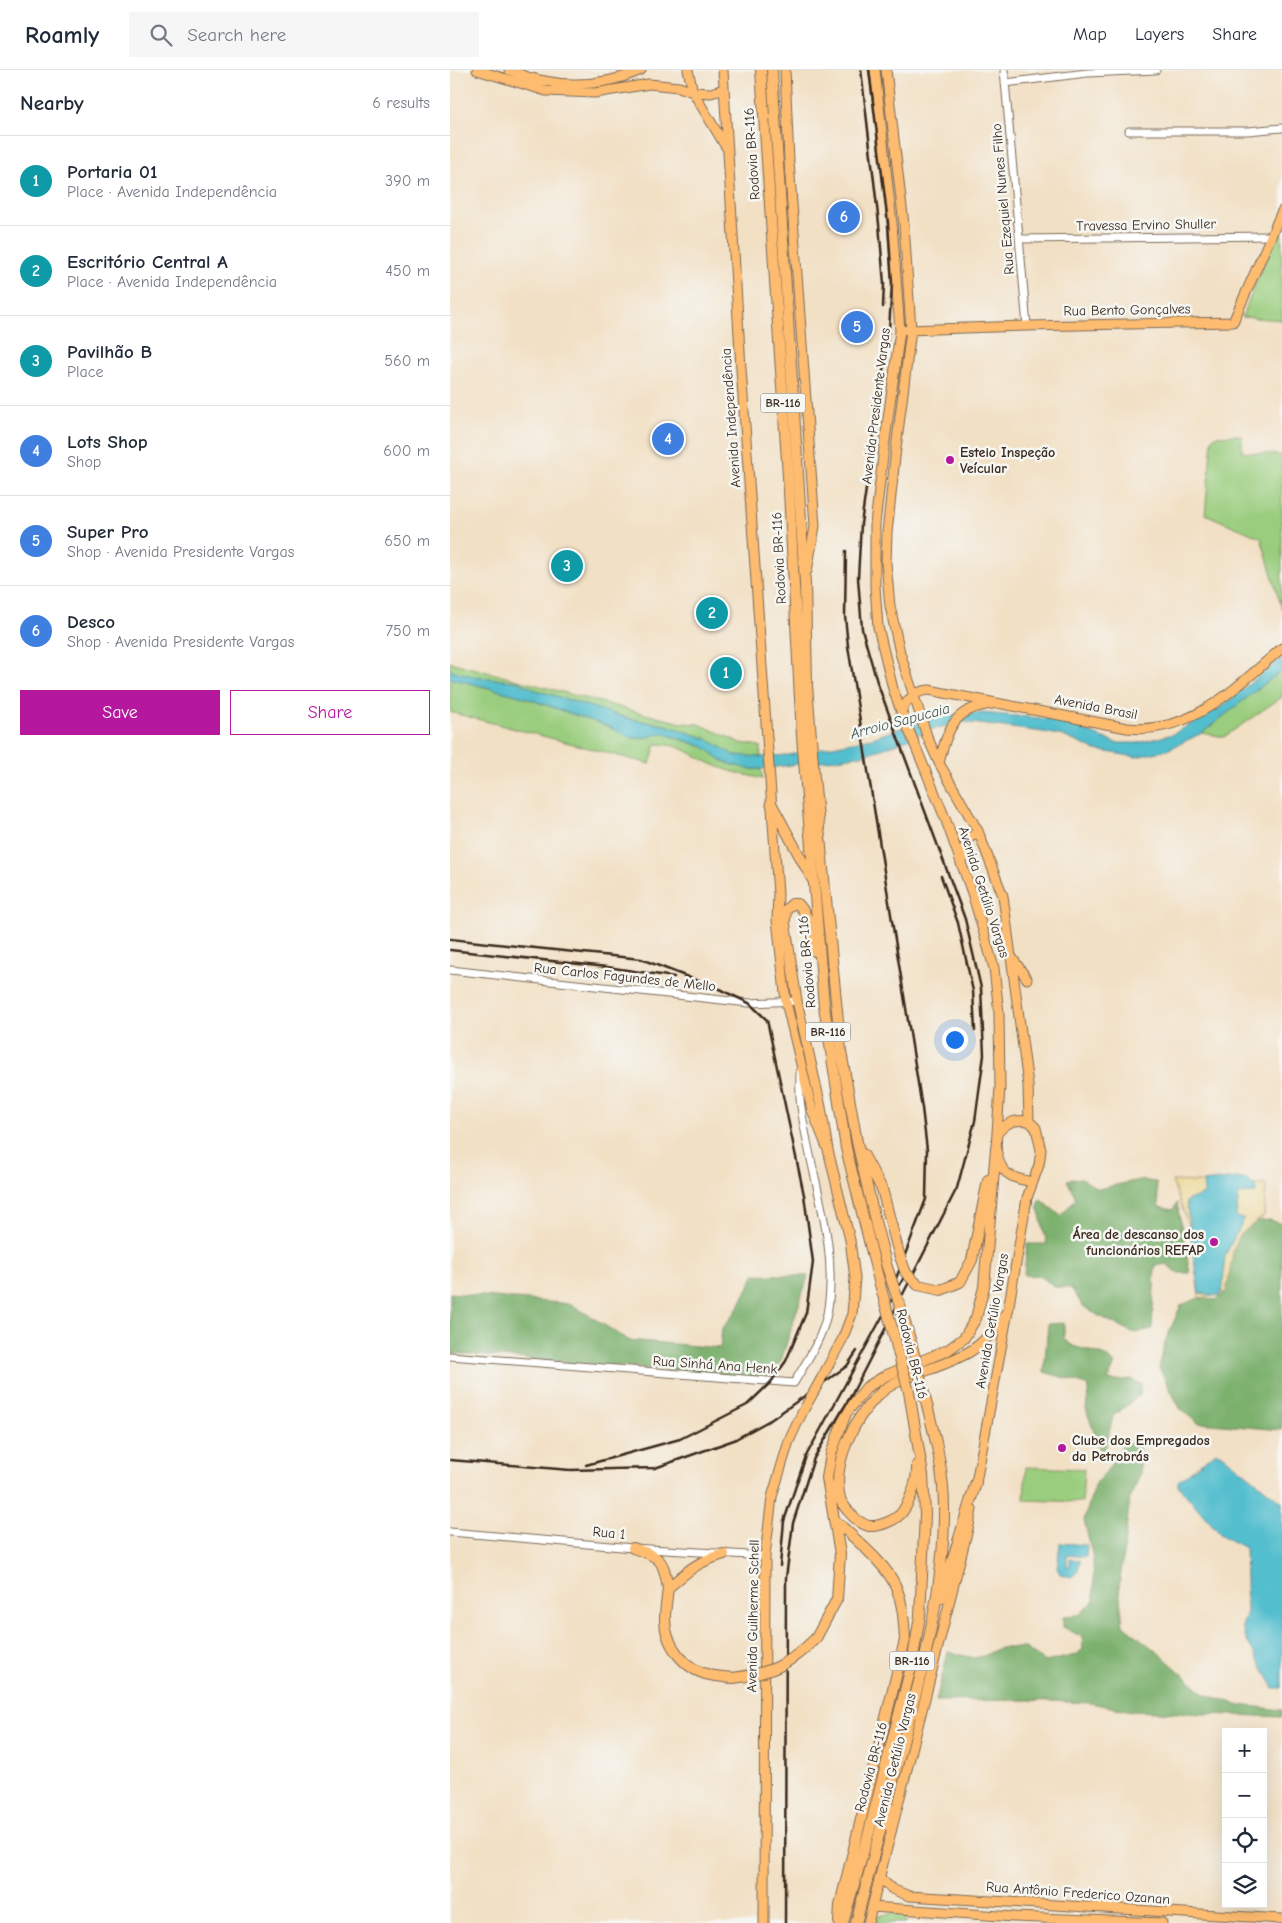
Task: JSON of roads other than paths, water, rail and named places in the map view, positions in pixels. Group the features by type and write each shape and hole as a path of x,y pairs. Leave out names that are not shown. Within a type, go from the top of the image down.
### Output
{"highway":[{"name":"Rodovia BR-116","path":"760,70 806,735 841,1051 857,1142 887,1267 902,1312 922,1386 941,1472 944,1513 943,1553 933,1622 906,1735 856,1923"},
{"name":"Rodovia BR-116","path":"772,70 804,583 807,685 806,735"},
{"name":"Rodovia BR-116","path":"810,777 815,884 822,980 829,1041 846,1148 879,1281 910,1392 923,1475 925,1515 920,1616 910,1671 843,1923"},
{"name":"BR-116","path":"771,803 815,884"},
{"path":"785,919 786,910 792,904 798,904 807,917 822,980"},
{"name":"BR-116","path":"857,1142 882,1189 898,1254 906,1273 918,1285 941,1290 960,1282 972,1260 996,1148"},
{"path":"634,1548 654,1555 665,1567 668,1588 665,1621 669,1641 679,1656 691,1668 709,1675 733,1678 757,1675 774,1670 796,1657 816,1638 837,1598 840,1554 827,1478 831,1454 846,1414 867,1387 887,1375 948,1350 964,1338 976,1318 984,1287 996,1148"},
{"name":"BR-116","path":"915,1431 917,1468 912,1494 902,1513 887,1522 869,1526 853,1518 840,1500 838,1476 845,1445 860,1416 876,1397 891,1385 947,1363 970,1351 992,1332 1008,1311"},
{"name":"BR-116","path":"933,1622 976,1482"},
{"name":"BR-116","path":"834,1518 884,1568 896,1586 904,1614 905,1640 840,1905 839,1923"},
{"path":"668,1588 696,1565 724,1554"},
{"name":"BR-116","path":"887,1801 891,1829"}],"main road":[{"path":"477,70 546,91 594,93 649,84 679,87 693,92 711,93 724,89"},
{"path":"509,70 530,78 561,84 594,83 628,76 641,70"},
{"path":"688,70 693,92 727,149"},
{"name":"Avenida Independência","path":"723,70 769,764"},
{"name":"Rodovia BR-116","path":"785,70 815,526 804,583"},
{"name":"Avenida Presidente Vargas","path":"875,70 900,331 875,524 876,606 878,627 901,712 912,741"},
{"name":"Avenida Presidente Vargas","path":"886,70 904,225 911,330 895,456 887,533 886,564 890,606 900,652 927,736"},
{"path":"883,142 894,141"},
{"name":"Rua Bento Gonçalves","path":"900,331 1027,326 1233,322 1282,211"},
{"path":"883,454 895,456"},
{"path":"876,606 890,606"},
{"name":"Avenida Brasil","path":"914,694 922,690 929,690 1142,730 1172,725 1206,710 1282,648"},
{"path":"901,712 914,694"},
{"name":"Avenida Brasil","path":"939,763 947,733 958,718 965,712 981,706 1001,703"},
{"name":"Avenida Getúlio Vargas","path":"868,1923 969,1525 1027,1198 1039,1165 1041,1150 1036,1128 1029,1122 1028,1085 1003,896 978,830 939,763 927,736"},
{"name":"Avenida Getúlio Vargas","path":"912,741 945,818 973,896 994,968 999,1013 1000,1087 996,1148"},
{"name":"Avenida Guilherme Schell","path":"769,764 778,894 776,920 786,1002 812,1110 828,1150"},
{"path":"961,864 966,841 978,830"},
{"name":"Avenida Guilherme Schell","path":"764,1923 765,1556 772,1497 789,1441 842,1340 852,1314 855,1278 850,1240 828,1150 822,1107 797,1001 785,919 778,894"},
{"path":"1010,955 1027,979"},
{"path":"800,1060 811,1058"},
{"path":"997,1135 1004,1125 1011,1121 1029,1122"},
{"path":"996,1148 1002,1169 1006,1173 1012,1178 1032,1182"},
{"name":"Rua Antônio Frederico Ozanan","path":"879,1877 892,1890 909,1896 1282,1919"},
{"name":"Rua Antônio Frederico Ozanan","path":"872,1907 1014,1917 1162,1923"}],"street":[{"name":"Rua Ezequiel Nunes Filho","path":"1004,70 1027,326"},
{"path":"1005,83 1087,73 1156,70"},
{"path":"1129,131 1248,131 1282,128"},
{"name":"Travessa Ervino Shuller","path":"1020,239 1272,236"},
{"name":"Rua Carlos Fagundes de Mello","path":"450,970 749,1002 797,1001"},
{"name":"Rua Sinhá Ana Henk","path":"450,1356 794,1383 813,1350 826,1315 830,1277 826,1236 800,1104 800,1060"},
{"name":"Rua 1","path":"450,1532 634,1548 765,1556"}],"water":[{"path":"1282,658 1282,670 1202,733 1167,750 1136,757 1095,750 1063,736 964,722 933,729 885,748 858,756 761,769 748,769 724,762 704,747 663,733 643,738 632,738 607,726 520,696 450,678 450,670 472,676 519,682 536,690 630,719 665,725 705,738 734,755 761,757 788,755 872,738 927,719 948,715 982,713 1051,719 1116,743 1138,743 1173,734 1218,709"},
{"name":"Área de descanso dos funcionários REFAP","path":"1237,1178 1247,1180 1256,1187 1256,1193 1239,1194 1236,1217 1244,1219 1225,1256 1223,1288 1219,1296 1199,1293 1186,1201 1204,1194 1203,1182"},
{"path":"1216,1452 1220,1453 1282,1502 1282,1688 1274,1688 1247,1641 1242,1627 1247,1612 1245,1548 1222,1536 1178,1486 1178,1481"},
{"path":"1060,1543 1087,1545 1086,1557 1067,1555 1067,1567 1070,1567 1070,1559 1080,1560 1076,1574 1071,1577 1060,1574 1057,1568"}],"railway":[{"path":"861,70 879,224 884,284 883,307"},
{"path":"785,1923 786,1578 793,1523 814,1458 852,1394 957,1188 975,1121 984,1055 981,988 965,919 877,682 862,629 858,578 861,524 889,329 892,284 888,223 869,70"},
{"path":"846,551 845,616 848,646 922,1108 927,1150 926,1199 894,1284"},
{"path":"941,876 958,923 973,991 975,1031"},
{"path":"450,939 641,959 719,989 749,1003 767,1020 804,1195 813,1262 806,1313 786,1361 771,1382 747,1405 680,1439 586,1465"},
{"path":"450,950 607,967 674,977"},
{"path":"780,1566 784,1521 806,1456 904,1277"},
{"path":"450,1460 570,1470 655,1468 734,1440 772,1419 847,1366 857,1351"}],"place":[{"name":"Desco","path":"844,217"},
{"name":"Super Pro","path":"857,327"},
{"name":"Lots Shop","path":"668,439"},
{"name":"Esteio Inspeção Veícular","path":"950,460"},
{"name":"Pavilhão B","path":"567,566"},
{"name":"Escritório Central A","path":"712,613"},
{"name":"Portaria 01","path":"726,673"},
{"name":"Área de descanso dos funcionários REFAP","path":"1214,1242"},
{"name":"Clube dos Empregados da Petrobrás","path":"1062,1448"}],"water label":[{"name":"Arroio Sapucaia","path":"900,721"}]}
